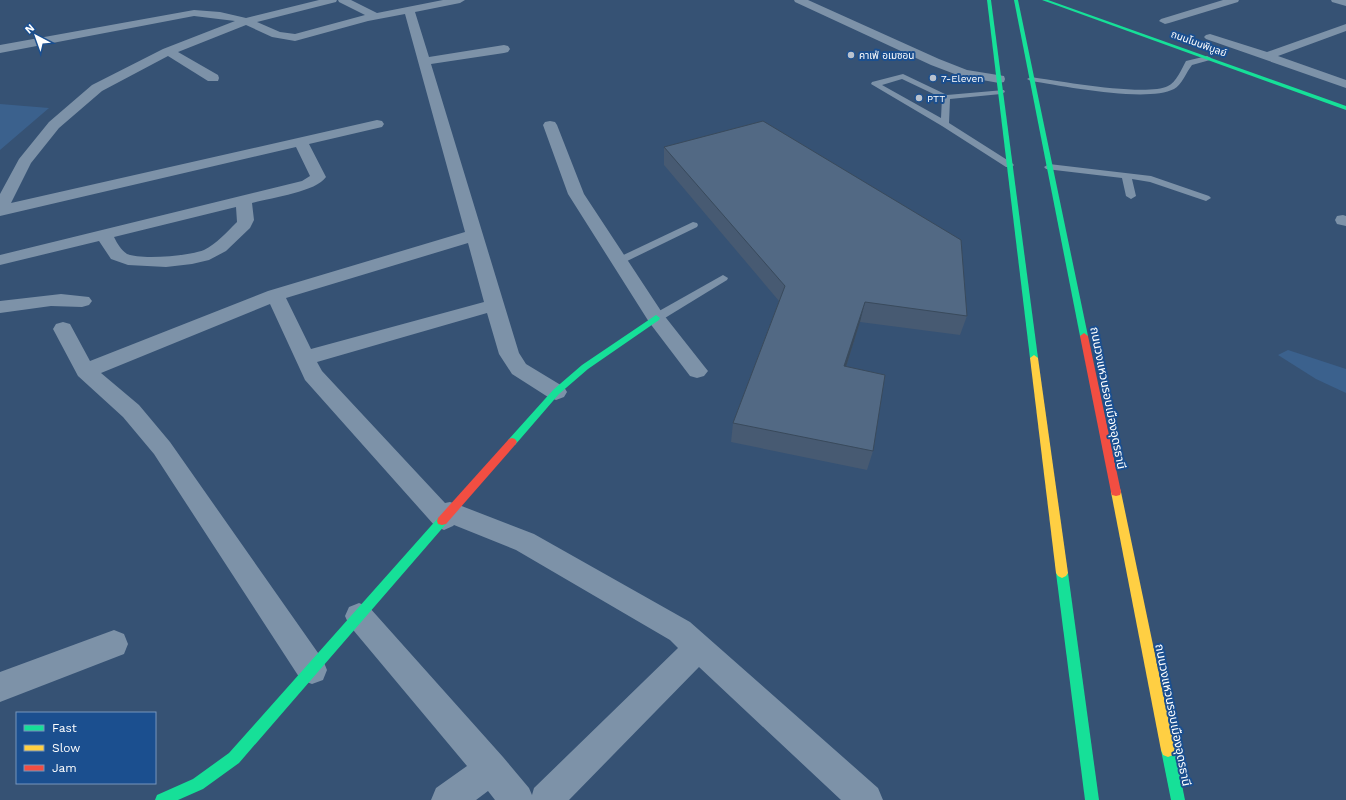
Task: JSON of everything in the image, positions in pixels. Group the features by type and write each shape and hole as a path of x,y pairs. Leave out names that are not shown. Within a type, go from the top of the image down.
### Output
{"main road":[{"path":"989,0 1009,165 1092,800"},
{"name":"ถนนวงแหวนรอบเมืองอุดรธานี","path":"1016,0 1178,800"},
{"name":"ถนนโนนพิบูลย์","path":"1044,0 1346,108"},
{"path":"162,800 198,784 234,758 556,392 585,367 656,318"}],"street":[{"path":"0,210 24,162 54,125 97,88 167,52 206,35 246,22 332,0"},
{"path":"343,0 375,16"},
{"path":"0,61 2,61 0,50 194,13 210,13 246,22 285,38 295,38 375,16 460,0"},
{"path":"799,0 935,62 964,73 999,79"},
{"path":"1165,21 1234,0"},
{"path":"1336,0 1346,3"},
{"path":"409,10 509,354 519,369 556,392"},
{"path":"1267,56 1346,27"},
{"path":"1210,37 1346,84"},
{"path":"425,61 504,49"},
{"path":"167,52 178,56 212,78"},
{"path":"0,210 377,124"},
{"path":"550,125 576,194 656,318 697,371"},
{"path":"0,260 308,184 318,177 301,142"},
{"path":"104,234 111,248 117,254 131,260 174,261 194,258 213,252 244,224 246,220 244,200"},
{"path":"85,371 275,294 475,235"},
{"path":"275,294 313,375 447,516 524,542 680,631 866,800"},
{"path":"0,307 46,300 82,301"},
{"path":"305,358 495,305"},
{"path":"63,329 85,371 131,411 162,448 312,670"},
{"path":"360,616 517,800"},
{"path":"0,687 114,644"},
{"path":"546,800 698,648"},
{"path":"448,800 491,768"}],"lane":[{"path":"1031,79 1146,93 1164,91 1173,87 1189,63 1207,58"},
{"path":"1001,92 946,97 903,76 875,84 945,124 1009,165"},
{"path":"945,124 946,97"},
{"path":"1049,167 1126,176 1159,182 1206,198"},
{"path":"1126,176 1131,196"},
{"path":"619,261 694,225"},
{"path":"656,318 723,278"}],"water":[{"path":"0,104 49,108 0,150"},
{"path":"1288,350 1346,369 1346,393 1316,379 1278,355"}],"building":[{"path":"763,121 961,240 967,316 865,302 844,366 885,375 873,451 733,423 785,286 664,147"}],"traffic: fast":[{"path":"989,0 1034,358"},
{"path":"1016,0 1084,336"},
{"path":"1044,0 1346,108"},
{"path":"512,442 556,392 585,367 656,318"},
{"path":"162,800 198,784 234,758 442,521"},
{"path":"1062,573 1092,800"},
{"path":"1168,750 1178,800"}],"traffic: slow":[{"path":"1034,358 1062,573"},
{"path":"1116,492 1168,750"}],"traffic: jam":[{"path":"1084,336 1116,492"},
{"path":"442,521 512,442"}],"place":[{"name":"คาเฟ่ อเมซอน","path":"851,55"},
{"name":"7-Eleven","path":"933,78"},
{"name":"PTT","path":"919,98"}]}
